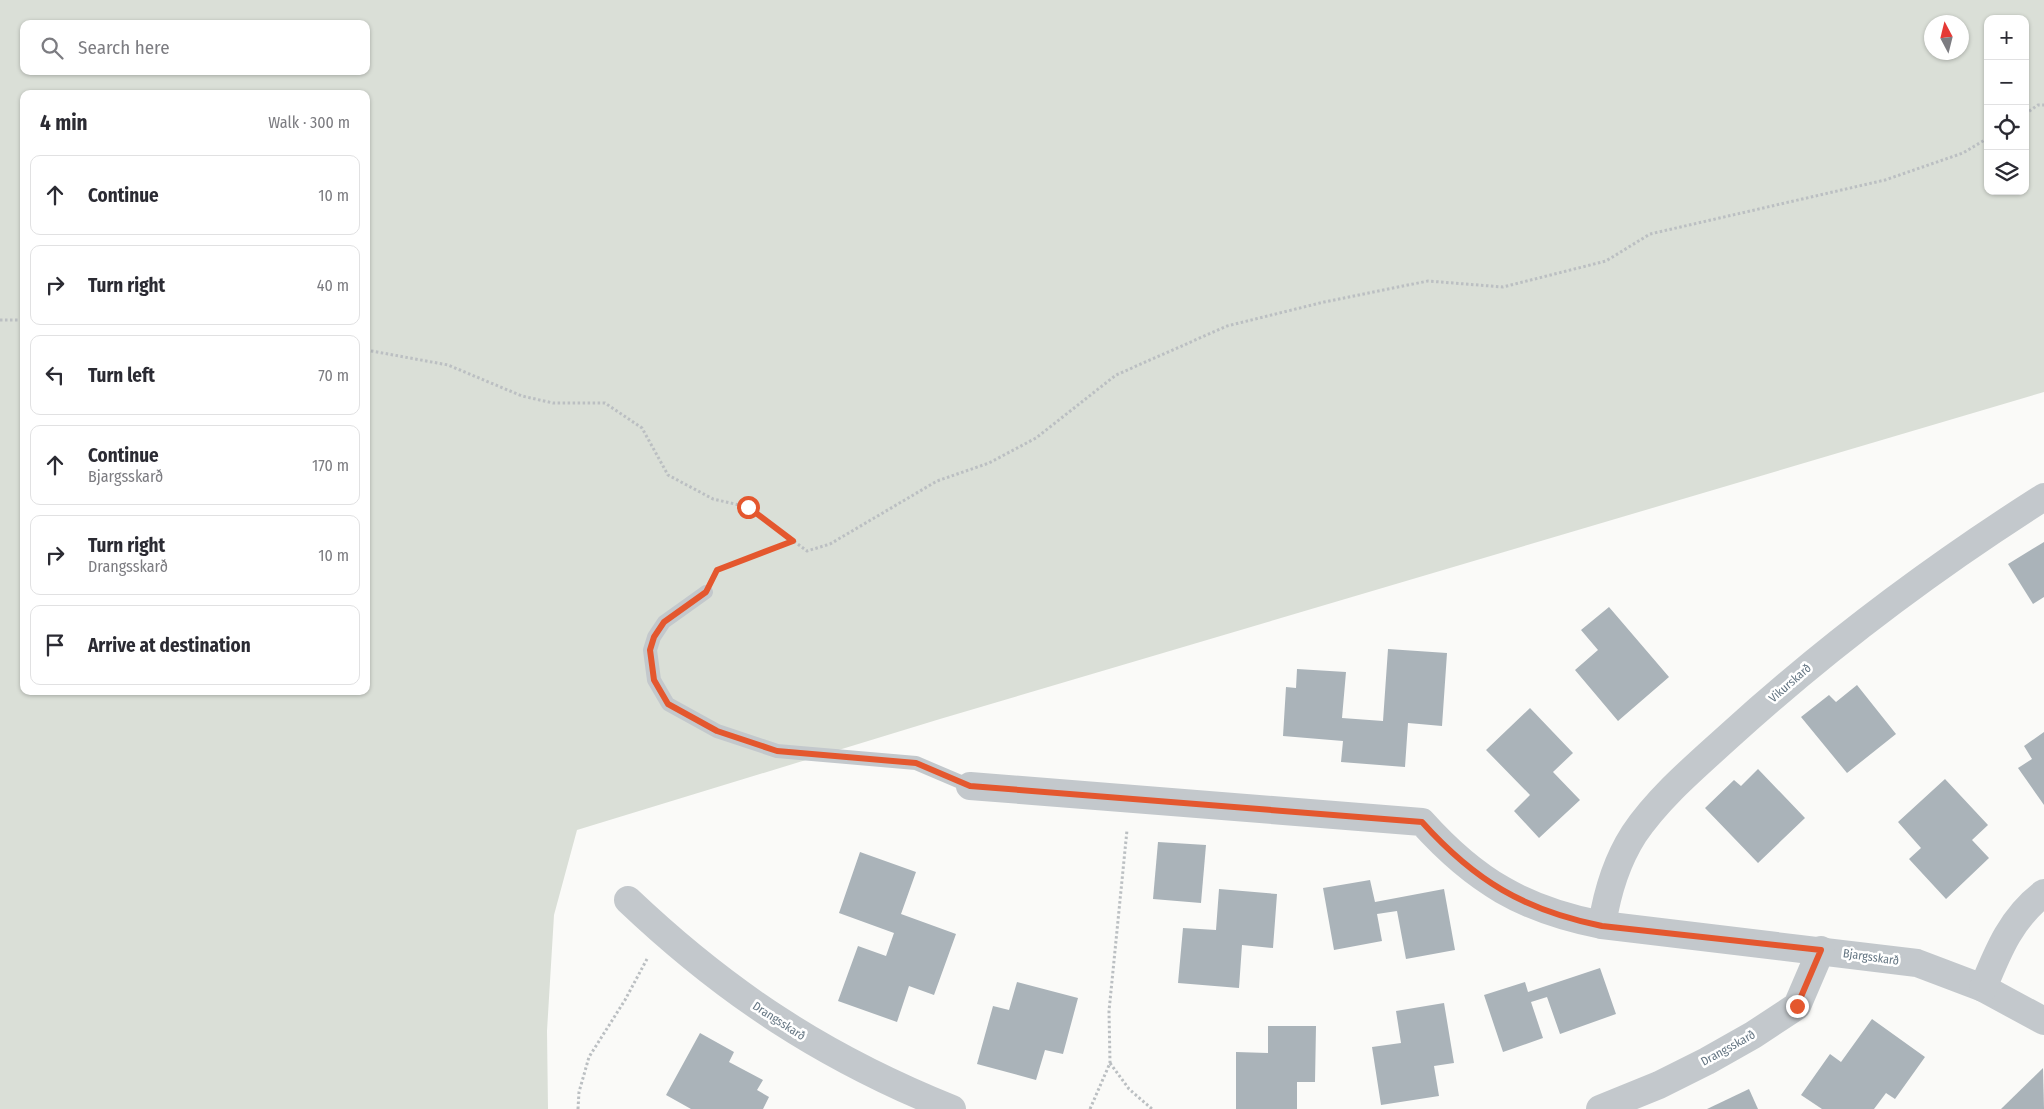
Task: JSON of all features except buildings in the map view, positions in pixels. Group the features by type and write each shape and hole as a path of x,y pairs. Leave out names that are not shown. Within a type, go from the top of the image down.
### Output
{"street":[{"name":"Vikurskarð","path":"1602,926 1612,881 1620,860 1634,834 1652,811 1696,766 1803,671 1866,620 1974,542 2044,497"},
{"name":"Bjargsskarð","path":"970,786 1422,822 1463,864 1486,881 1513,897 1542,910 1602,926 1821,950 1917,963 1983,988 2044,1021"},
{"path":"1983,988 2003,941 2029,904 2044,893"},
{"name":"Drangsskarð","path":"628,900 714,976 753,1005 803,1037 880,1078 952,1109"},
{"name":"Drangsskarð","path":"1600,1109 1659,1085 1707,1061 1753,1035 1797,1006 1821,950"}],"lane":[{"path":"706,592 664,622 654,637 650,650 654,680 668,704 717,731 777,751 916,763 970,786"}],"path":[{"path":"2029,111 2038,105 2044,105"},
{"path":"370,351 448,365 522,396 553,403 605,403 642,428 668,475 713,499 748,507 807,551 830,544 936,481 989,463 1036,438 1116,376 1227,326 1324,302 1428,281 1503,287 1606,261 1650,234 1886,180 1963,154 1984,141"},
{"path":"0,320 20,320"},
{"path":"706,592 717,570 793,541"},
{"path":"1090,1109 1110,1063 1110,994 1130,799"},
{"path":"578,1109 579,1092 589,1057 625,1000 662,932"},
{"path":"1110,1063 1129,1089 1152,1109"}],"shaded area":[{"path":"0,0 2044,0 2044,392 940,719 577,830 554,915 547,1031 548,1109 0,1109"}],"route":[{"path":"748,507 793,541 717,570 706,592 664,622 654,637 650,650 654,680 668,704 717,731 777,751 916,763 970,786 1422,822 1463,864 1486,881 1513,897 1542,910 1602,926 1821,950 1797,1006"}]}
